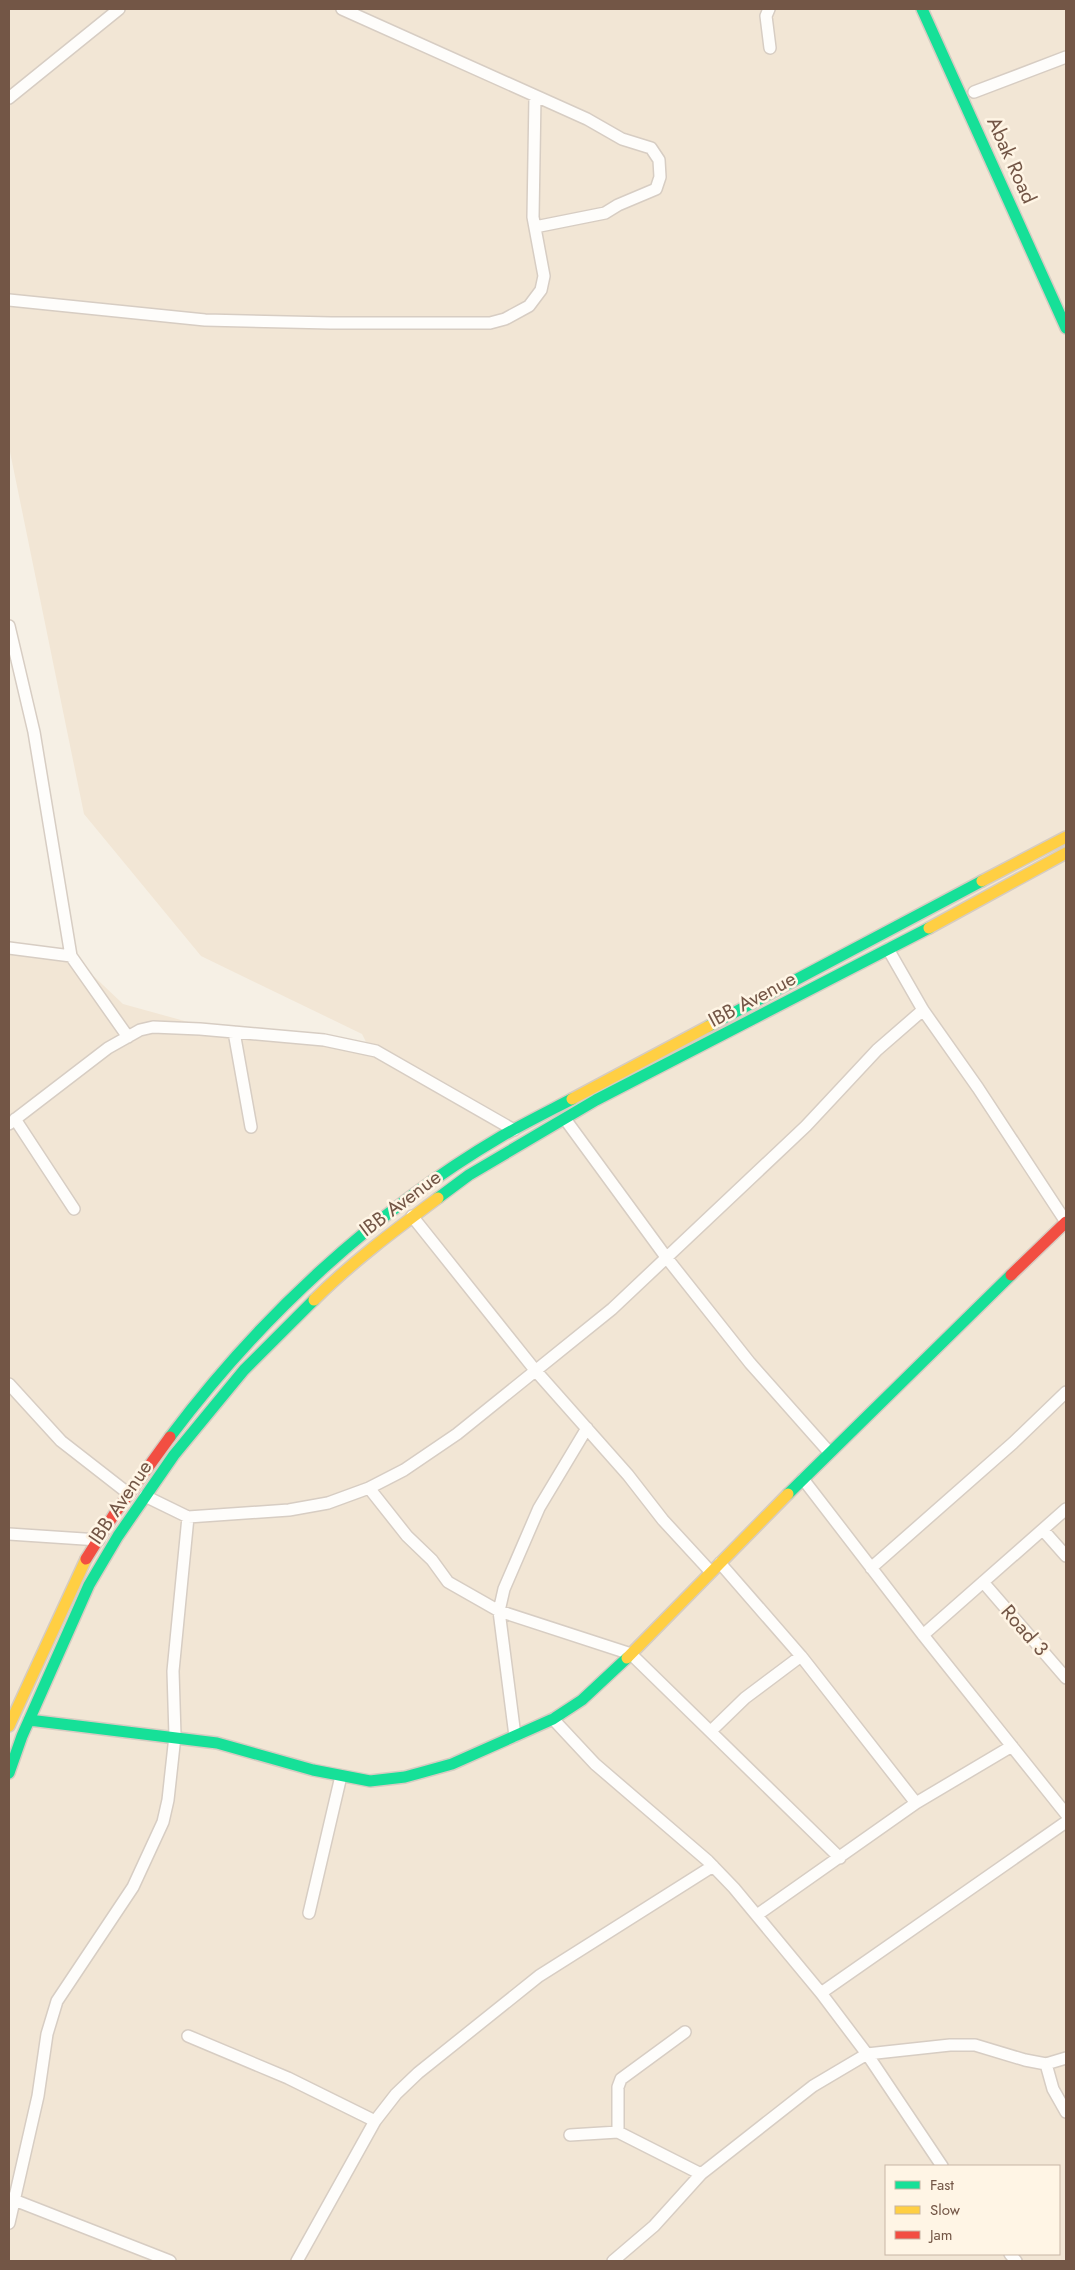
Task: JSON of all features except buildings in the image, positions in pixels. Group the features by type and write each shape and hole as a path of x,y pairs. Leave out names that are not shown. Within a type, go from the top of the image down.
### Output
{"main road":[{"name":"Abak Road","path":"922,9 1066,328"},
{"path":"9,1726 68,1592 99,1540 162,1445 246,1347 307,1282 366,1231 419,1190 514,1130 1066,837"},
{"name":"IBB Avenue","path":"9,1773 29,1720 89,1585 118,1536 174,1455 244,1370 339,1275 412,1216 469,1176 596,1100 888,950 1066,853"},
{"path":"29,1720 175,1736 217,1743 313,1770 370,1781 405,1777 452,1764 553,1719 582,1700 631,1654 710,1571 829,1452 1066,1222"}],"street":[{"path":"9,98 119,9"},
{"path":"346,10 366,9"},
{"path":"769,9 766,16 770,48"},
{"path":"346,10 586,119 622,139 651,148 659,160 660,177 656,189 618,205 605,213 535,227"},
{"path":"974,93 1066,57"},
{"path":"9,300 205,320 490,323 505,319 529,306 541,290 544,276 535,227 533,191 535,96"},
{"path":"9,626 34,732 71,956 128,1037"},
{"path":"9,948 71,956"},
{"path":"888,950 923,1010 1066,1222"},
{"path":"145,1496 188,1517 289,1510 328,1503 369,1488 404,1470 457,1434 612,1308 806,1126 877,1050 923,1010"},
{"path":"74,1209 12,1121 108,1048 140,1030 153,1027 324,1040 376,1051 514,1130"},
{"path":"234,1032 251,1127"},
{"path":"565,1119 666,1257 750,1363 829,1452"},
{"path":"412,1216 535,1370 628,1474 662,1520 710,1571"},
{"path":"9,1384 61,1441 129,1494"},
{"path":"871,1568 1013,1443 1066,1392"},
{"path":"514,1736 500,1610 504,1588 539,1508 587,1428"},
{"path":"803,1479 923,1635 1066,1814"},
{"path":"369,1488 407,1536 432,1560 448,1582 500,1610 631,1654 840,1858"},
{"path":"923,1635 1066,1509"},
{"path":"9,2223 12,2199 38,2096 48,2034 57,2001 133,1887 163,1822 168,1800 175,1736 173,1671 188,1517"},
{"path":"1043,1530 1066,1556"},
{"path":"9,1534 99,1540"},
{"path":"720,1563 801,1656 916,1803"},
{"name":"Road 3","path":"983,1582 1066,1678"},
{"path":"711,1731 745,1698 801,1656"},
{"path":"553,1719 595,1764 713,1866 757,1915 821,1992 867,2054 941,2165"},
{"path":"757,1915 916,1803 1012,1746"},
{"path":"309,1913 341,1776"},
{"path":"821,1992 1066,1822"},
{"path":"298,2261 375,2121 396,2094 418,2073 539,1976 713,1866"},
{"path":"618,2132 618,2087 621,2079 685,2032"},
{"path":"188,2036 288,2078 375,2121"},
{"path":"613,2261 654,2226 701,2174 813,2086 867,2054 950,2045 975,2045 1046,2064 1066,2058"},
{"path":"1046,2064 1053,2089 1066,2112"},
{"path":"570,2135 618,2132 701,2174"},
{"path":"12,2199 170,2261"}],"shaded area":[{"path":"9,9 1066,9 1066,2261 9,2261 9,948 64,948 123,1004 199,1025 366,1042 362,1034 201,956 84,814 9,447"}],"traffic: fast":[{"path":"922,9 1066,328"},
{"path":"709,1026 982,881"},
{"path":"438,1198 469,1175 596,1100 929,928"},
{"path":"170,1437 241,1350 321,1270 364,1233 408,1198 454,1166 502,1136 572,1099"},
{"path":"788,1494 1011,1275"},
{"path":"9,1773 22,1736 89,1585 118,1536 174,1455 244,1370 314,1300"},
{"path":"29,1720 217,1743 313,1770 370,1781 405,1777 452,1764 553,1719 582,1700 627,1658"}],"traffic: slow":[{"path":"982,881 1066,837"},
{"path":"929,928 1066,853"},
{"path":"572,1099 709,1026"},
{"path":"314,1300 359,1259 438,1198"},
{"path":"627,1658 788,1494"},
{"path":"9,1726 86,1559"}],"traffic: jam":[{"path":"1011,1275 1066,1222"},
{"path":"86,1559 115,1513 170,1437"}]}
